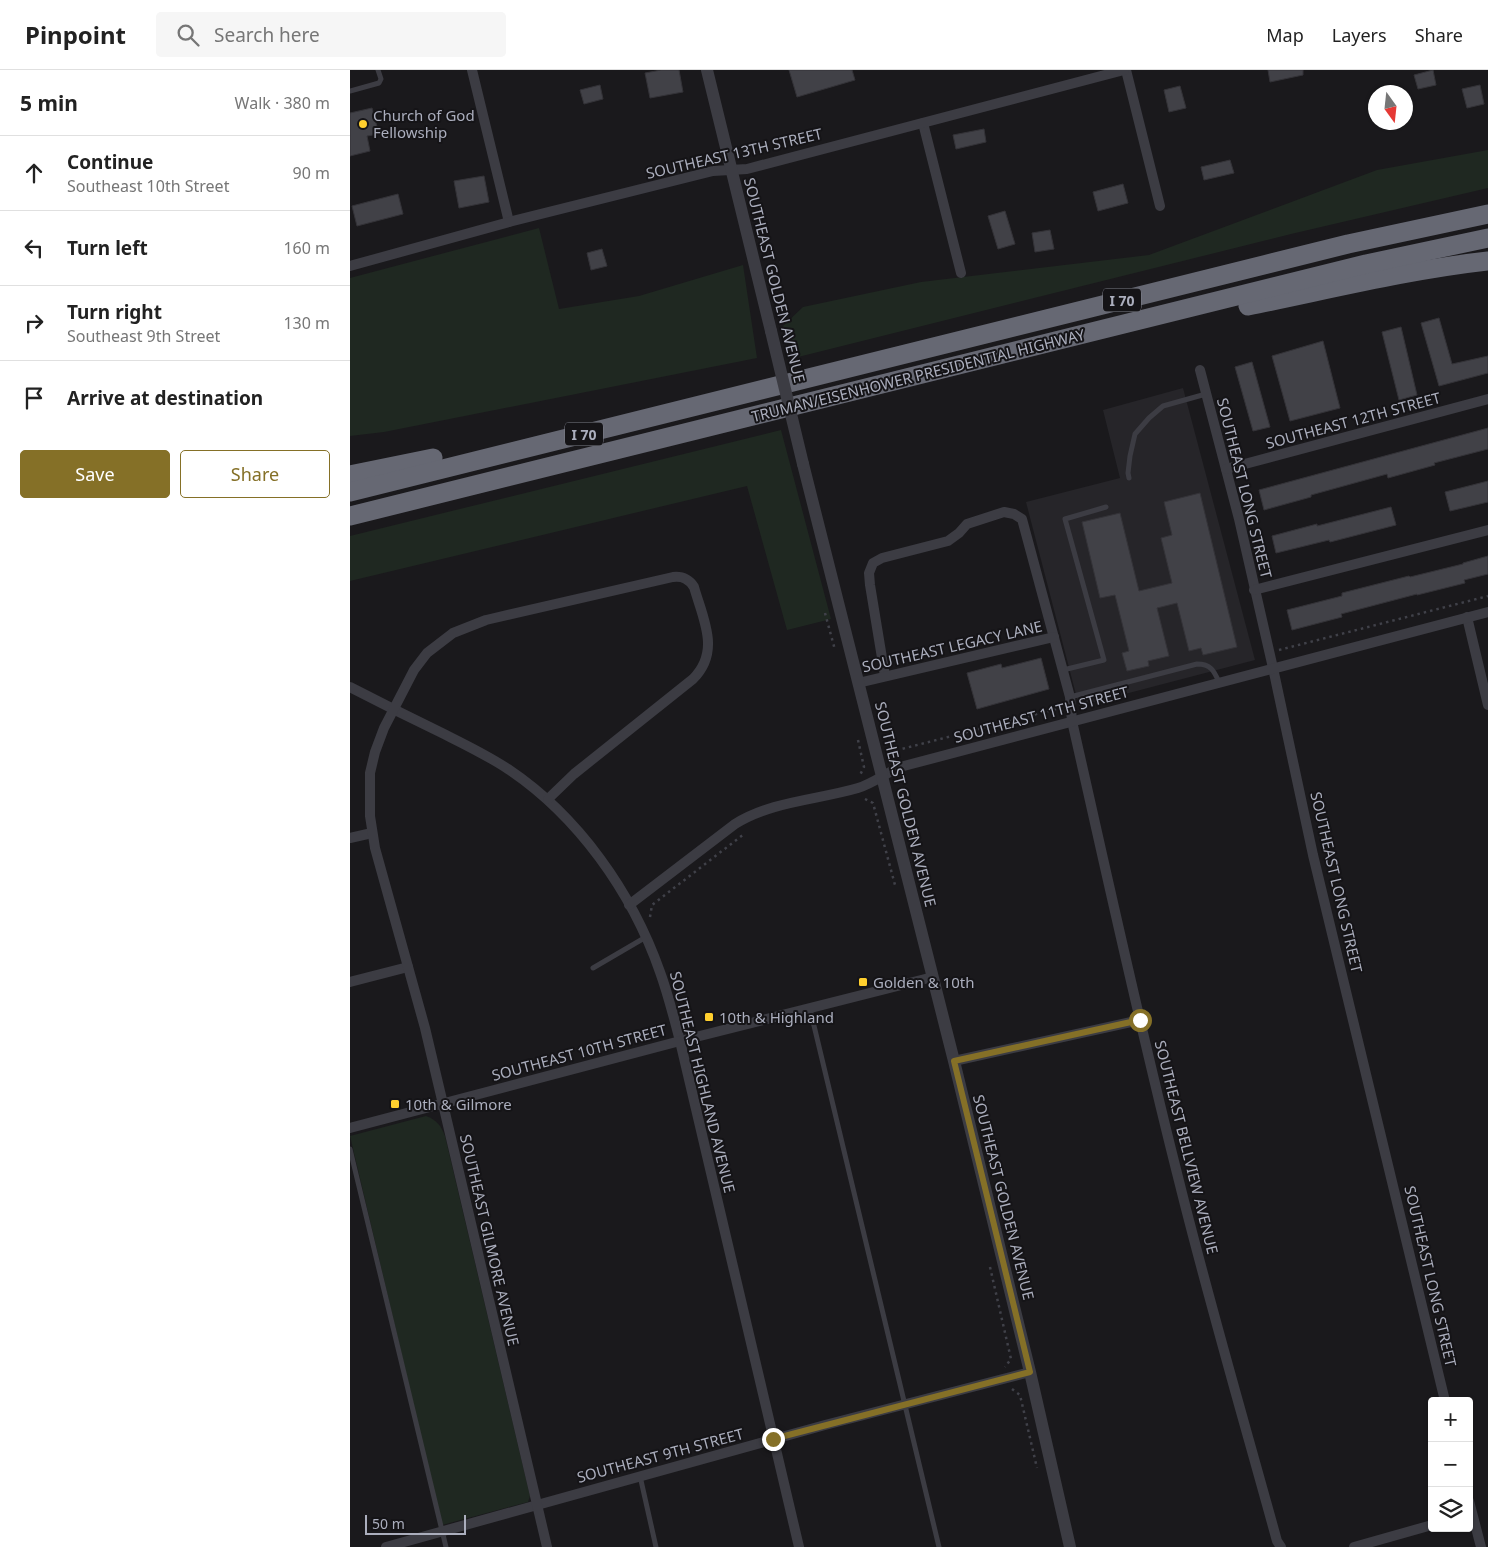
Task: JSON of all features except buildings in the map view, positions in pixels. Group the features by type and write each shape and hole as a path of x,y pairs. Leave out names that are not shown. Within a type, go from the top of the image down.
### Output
{"highway":[{"path":"1426,226 1488,206"},
{"name":"TRUMAN/EISENHOWER PRESIDENTIAL HIGHWAY","path":"350,492 1348,244 1488,214"},
{"name":"TRUMAN/EISENHOWER PRESIDENTIAL HIGHWAY","path":"350,516 1366,264 1488,238"},
{"path":"1131,322 1223,310 1382,277 1488,261"},
{"path":"350,475 472,449 584,434"},
{"path":"350,527 442,493"}],"street":[{"path":"472,70 509,222"},
{"name":"SOUTHEAST GOLDEN AVENUE","path":"707,70 803,464 954,1061 1030,1372 1070,1547"},
{"path":"1125,70 1160,206"},
{"name":"SOUTHEAST 13TH STREET","path":"350,266 509,222 713,171 747,169 1125,70"},
{"path":"923,123 961,273"},
{"name":"SOUTHEAST LONG STREET","path":"1200,370 1226,469 1273,668 1313,855 1444,1397"},
{"name":"SOUTHEAST 12TH STREET","path":"1226,469 1488,400"},
{"name":"SOUTHEAST BELLVIEW AVENUE","path":"885,676 870,584 869,573 873,563 882,558 948,541 960,533 967,524 1004,512 1014,514 1022,519 1070,696 1072,721 1179,1182 1277,1541 1281,1547"},
{"path":"1254,590 1488,530"},
{"name":"SOUTHEAST GILMORE AVENUE","path":"547,1547 443,1104 372,833 369,799 370,773 375,752 414,670 427,653 442,640 465,627 486,620 674,577 690,581 694,587 709,638 709,654 702,668 694,679 574,774 548,799"},
{"name":"SOUTHEAST 11TH STREET","path":"629,905 735,824 768,809 860,787 900,767 1488,612"},
{"path":"1467,617 1488,705"},
{"name":"SOUTHEAST LEGACY LANE","path":"858,683 1054,638"},
{"name":"SOUTHEAST HIGHLAND AVENUE","path":"350,687 508,768 548,799 580,832 597,854 629,905 646,937 659,970 680,1041 799,1547"},
{"path":"350,838 372,833"},
{"path":"350,982 408,967"},
{"name":"SOUTHEAST 10TH STREET","path":"350,1128 933,977"},
{"path":"954,1061 1140,1020"},
{"name":"SOUTHEAST 9TH STREET","path":"386,1547 773,1439 1030,1372"},
{"path":"1473,1521 1480,1547"},
{"path":"1354,1547 1428,1526"}],"lane":[{"path":"350,91 379,82 381,79 378,70"},
{"path":"1130,478 1128,473 1135,434 1149,418 1163,406 1206,393"},
{"path":"1062,670 1104,660 1065,518 1106,507"},
{"path":"1070,696 1197,664 1204,664 1213,668 1219,682"},
{"path":"593,968 646,937"},
{"path":"810,1008 939,1547"},
{"path":"350,1150 446,1547"},
{"path":"640,1476 656,1547"}],"path":[{"path":"1269,653 1488,596"},
{"path":"825,613 837,656"},
{"path":"862,759 1060,708"},
{"path":"857,734 864,767 858,778 860,787 863,798 873,803 896,888"},
{"path":"650,917 652,905 744,834"},
{"path":"988,1262 1011,1358 1003,1368 1009,1388 1020,1395 1038,1471"}],"shaded area":[{"path":"1488,150 1488,188 1291,234 794,358 783,326 803,307 921,282 1149,255 1377,170"},
{"path":"539,228 559,309 639,296 743,265 757,358 384,432 350,436 350,278"},
{"path":"1183,388 1255,660 1079,706 1026,502 1120,478 1103,410"},
{"path":"781,430 831,619 787,630 747,486 350,581 350,536"},
{"path":"426,1116 438,1124 445,1136 530,1496 528,1502 442,1525 350,1136"}],"place":[{"name":"Church of God Fellowship","path":"363,124"},
{"name":"Golden & 10th","path":"863,982"},
{"name":"10th & Highland","path":"709,1017"},
{"name":"10th & Gilmore","path":"395,1104"}],"route":[{"path":"773,1439 1030,1372 954,1061 1140,1020"}]}
